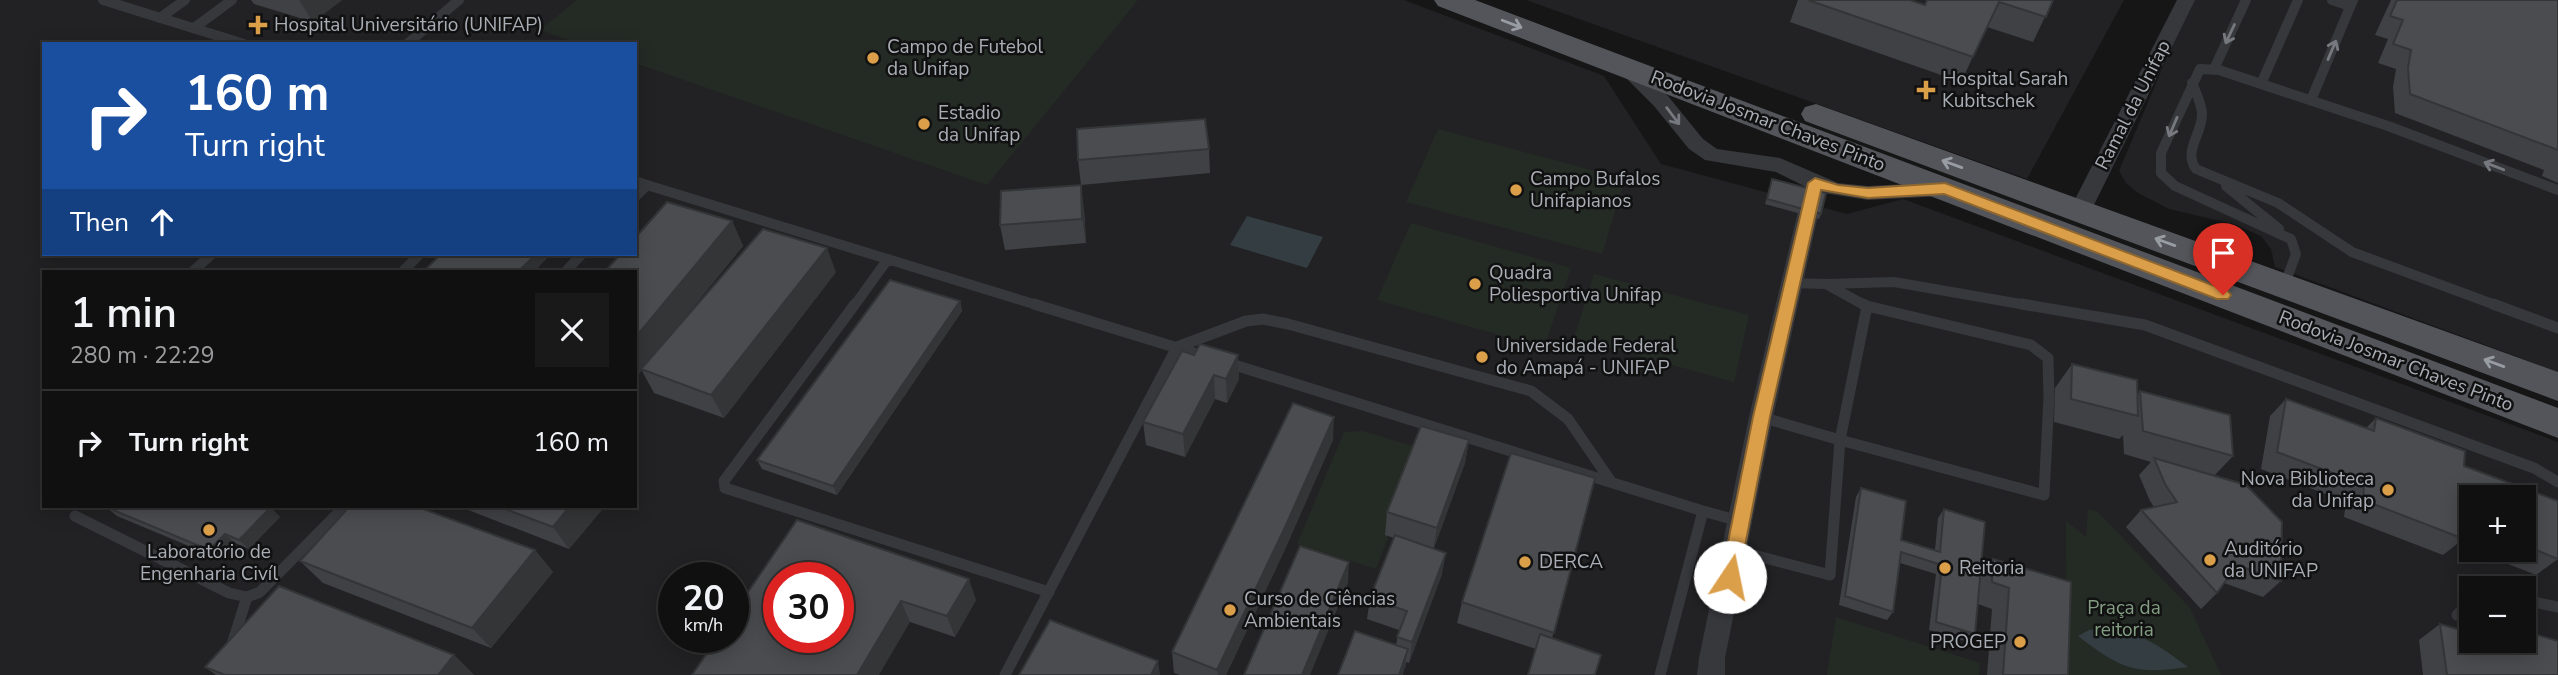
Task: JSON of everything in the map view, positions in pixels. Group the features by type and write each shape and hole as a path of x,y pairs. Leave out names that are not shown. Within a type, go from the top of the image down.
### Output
{"main road":[{"name":"Rodovia Josmar Chaves Pinto","path":"1448,0 2558,423"},
{"name":"Rodovia Josmar Chaves Pinto","path":"1512,0 2558,387"}],"street":[{"name":"Ramal da Unifap","path":"2080,211 2186,0"},
{"path":"1626,67 1661,101 1696,144 1712,155 1780,165 1815,183 1838,190 1868,193 1945,189"},
{"path":"1712,675 1712,658 1761,417 1815,183"}],"lane":[{"path":"103,0 238,42"},
{"path":"126,7 136,0"},
{"path":"160,18 185,0"},
{"path":"194,28 232,0"},
{"path":"409,42 459,0"},
{"path":"2214,69 2246,0"},
{"path":"2261,84 2298,0"},
{"path":"2311,100 2352,3 2332,0"},
{"path":"2283,233 2175,186 2161,173 2161,153 2200,69 2214,69 2388,126 2558,190"},
{"path":"2192,83 2202,114 2190,156 2192,164 2217,179 2271,220 2291,239 2296,254 2284,286"},
{"path":"2217,179 2275,201 2299,214 2336,244 2352,252 2558,328"},
{"path":"637,182 1740,521"},
{"path":"637,195 647,185"},
{"path":"194,270 210,256"},
{"path":"403,270 418,256"},
{"path":"567,270 580,256"},
{"path":"887,259 724,481 725,488 1049,592"},
{"path":"1791,283 1894,282 2145,326 2534,468 2558,482"},
{"path":"1761,417 2044,495 2049,397 2048,358 2041,351 2031,345 1867,306 1826,284"},
{"path":"1735,550 1830,575 1840,440 1867,306"},
{"path":"1005,675 1178,347 1246,321 1263,319 1531,391 1559,408 1573,422 1610,480"},
{"path":"75,516 229,593 247,597 260,592 343,508"},
{"path":"1660,675 1703,511"},
{"path":"224,655 237,636 247,597"},
{"path":"2536,602 2558,607"}],"shaded area":[{"name":"Universidade Federal do Amapá - UNIFAP","path":"0,0 1404,0 1604,76 1661,164 1847,214 1903,199 2558,442 2558,675 0,675"},
{"name":"Hospital Sarah Kubitschek","path":"1526,0 2124,0 2027,179"},
{"path":"2191,0 2558,0 2558,372 2275,267 2271,249 2261,236 2233,224 2169,209 2138,193 2126,183 2119,171"},
{"path":"1247,216 1323,237 1307,268 1230,245"},
{"path":"2109,627 2151,642 2188,667 2154,670 2129,667 2106,656 2078,636 2089,630"}],"green space":[{"name":"Estadio da Unifap","path":"577,0 1138,0 987,185 637,64 637,42 574,42 540,30"},
{"name":"Campo Bufalos Unifapianos","path":"1438,129 1625,179 1602,254 1406,202"},
{"name":"Quadra Poliesportiva Unifap","path":"1411,223 1571,268 1544,348 1377,300"},
{"path":"1594,274 1749,315 1734,382 1574,338"},
{"path":"1363,431 1422,449 1376,569 1297,544 1344,432"},
{"name":"Praça da reitoria","path":"2088,509 2098,512 2190,608 2221,675 2067,675 2066,521 2086,537"},
{"path":"1836,617 1980,663 1979,675 1827,675"}],"building":[{"path":"1808,0 1910,0 1925,5 1927,0 2053,0 2046,17 1999,2 1973,57"},
{"path":"2397,0 2558,0 2558,150 2410,94 2408,68 2411,50 2393,44 2403,20 2390,16"},
{"path":"1205,119 1209,149 1078,160 1077,129"},
{"path":"1772,179 1826,193 1821,214 1767,199"},
{"path":"1081,185 1082,219 1000,225 1001,191"},
{"path":"667,202 732,221 637,336 637,270 606,270 619,256 637,256 637,236"},
{"path":"763,229 827,248 711,395 641,369"},
{"path":"439,256 534,256 520,270 425,270"},
{"path":"890,280 960,301 833,486 757,460"},
{"path":"1200,344 1238,355 1226,379 1214,375 1183,434 1143,422 1182,351 1194,355"},
{"path":"2072,364 2137,380 2138,416 2071,399"},
{"path":"2140,391 2230,415 2233,456 2143,431"},
{"path":"2286,399 2374,431 2376,418 2465,451 2464,466 2515,485 2459,485 2459,537 2363,500 2364,485 2277,452"},
{"name":"Curso de Ciências Ambientais","path":"1293,403 1334,417 1217,670 1172,652"},
{"path":"1421,426 1469,440 1437,528 1387,512"},
{"name":"DERCA","path":"1511,453 1595,478 1554,633 1462,602"},
{"name":"Auditório da UNIFAP","path":"2154,458 2246,485 2282,522 2281,581 2237,565 2217,593 2141,510 2177,502 2165,484"},
{"name":"Reitoria","path":"1861,488 1906,501 1901,540 1940,552 1944,509 1985,522 1975,634 1936,622 1942,565 1901,552 1893,612 1845,596"},
{"path":"2536,493 2558,501 2558,559 2536,550"},
{"name":"Laboratório de Engenharia Civíl","path":"108,508 270,508 239,540 225,534 209,550"},
{"path":"348,508 420,508 535,550 472,628 300,561"},
{"path":"502,508 568,508 553,527"},
{"path":"797,520 969,579 947,616 901,601 857,675 692,675 707,653 749,653 749,590 763,570 763,653 854,653 854,562 768,562"},
{"path":"1395,535 1446,553 1412,642 1397,637 1407,611 1370,598"},
{"path":"1300,546 1349,562 1302,675 1244,675"},
{"path":"1993,559 2071,582 2068,675 2003,675 2009,588 1992,582"},
{"path":"279,586 454,655 438,675 225,675 205,667"},
{"path":"1050,620 1158,661 1151,675 1019,675"},
{"path":"2440,624 2459,630 2459,653 2536,653 2536,635 2558,641 2558,675 2447,675"},
{"path":"1355,631 1408,649 1399,675 1338,675"},
{"path":"1540,634 1601,655 1595,675 1528,675"}],"place":[{"name":"Hospital Universitário (UNIFAP)","path":"258,25"},
{"name":"Campo de Futebol da Unifap","path":"873,58"},
{"name":"Hospital Sarah Kubitschek","path":"1926,90"},
{"name":"Estadio da Unifap","path":"924,124"},
{"name":"Campo Bufalos Unifapianos","path":"1516,190"},
{"name":"Quadra Poliesportiva Unifap","path":"1475,284"},
{"name":"Universidade Federal do Amapá - UNIFAP","path":"1482,357"},
{"name":"Nova Biblioteca da Unifap","path":"2388,490"},
{"name":"Laboratório de Engenharia Civíl","path":"209,530"},
{"name":"Auditório da UNIFAP","path":"2210,560"},
{"name":"DERCA","path":"1525,562"},
{"name":"Reitoria","path":"1945,568"},
{"name":"Curso de Ciências Ambientais","path":"1230,610"},
{"name":"PROGEP","path":"2020,642"}],"route":[{"path":"1730,577 1761,417 1815,183 1838,190 1868,193 1945,189 2223,295"}]}
